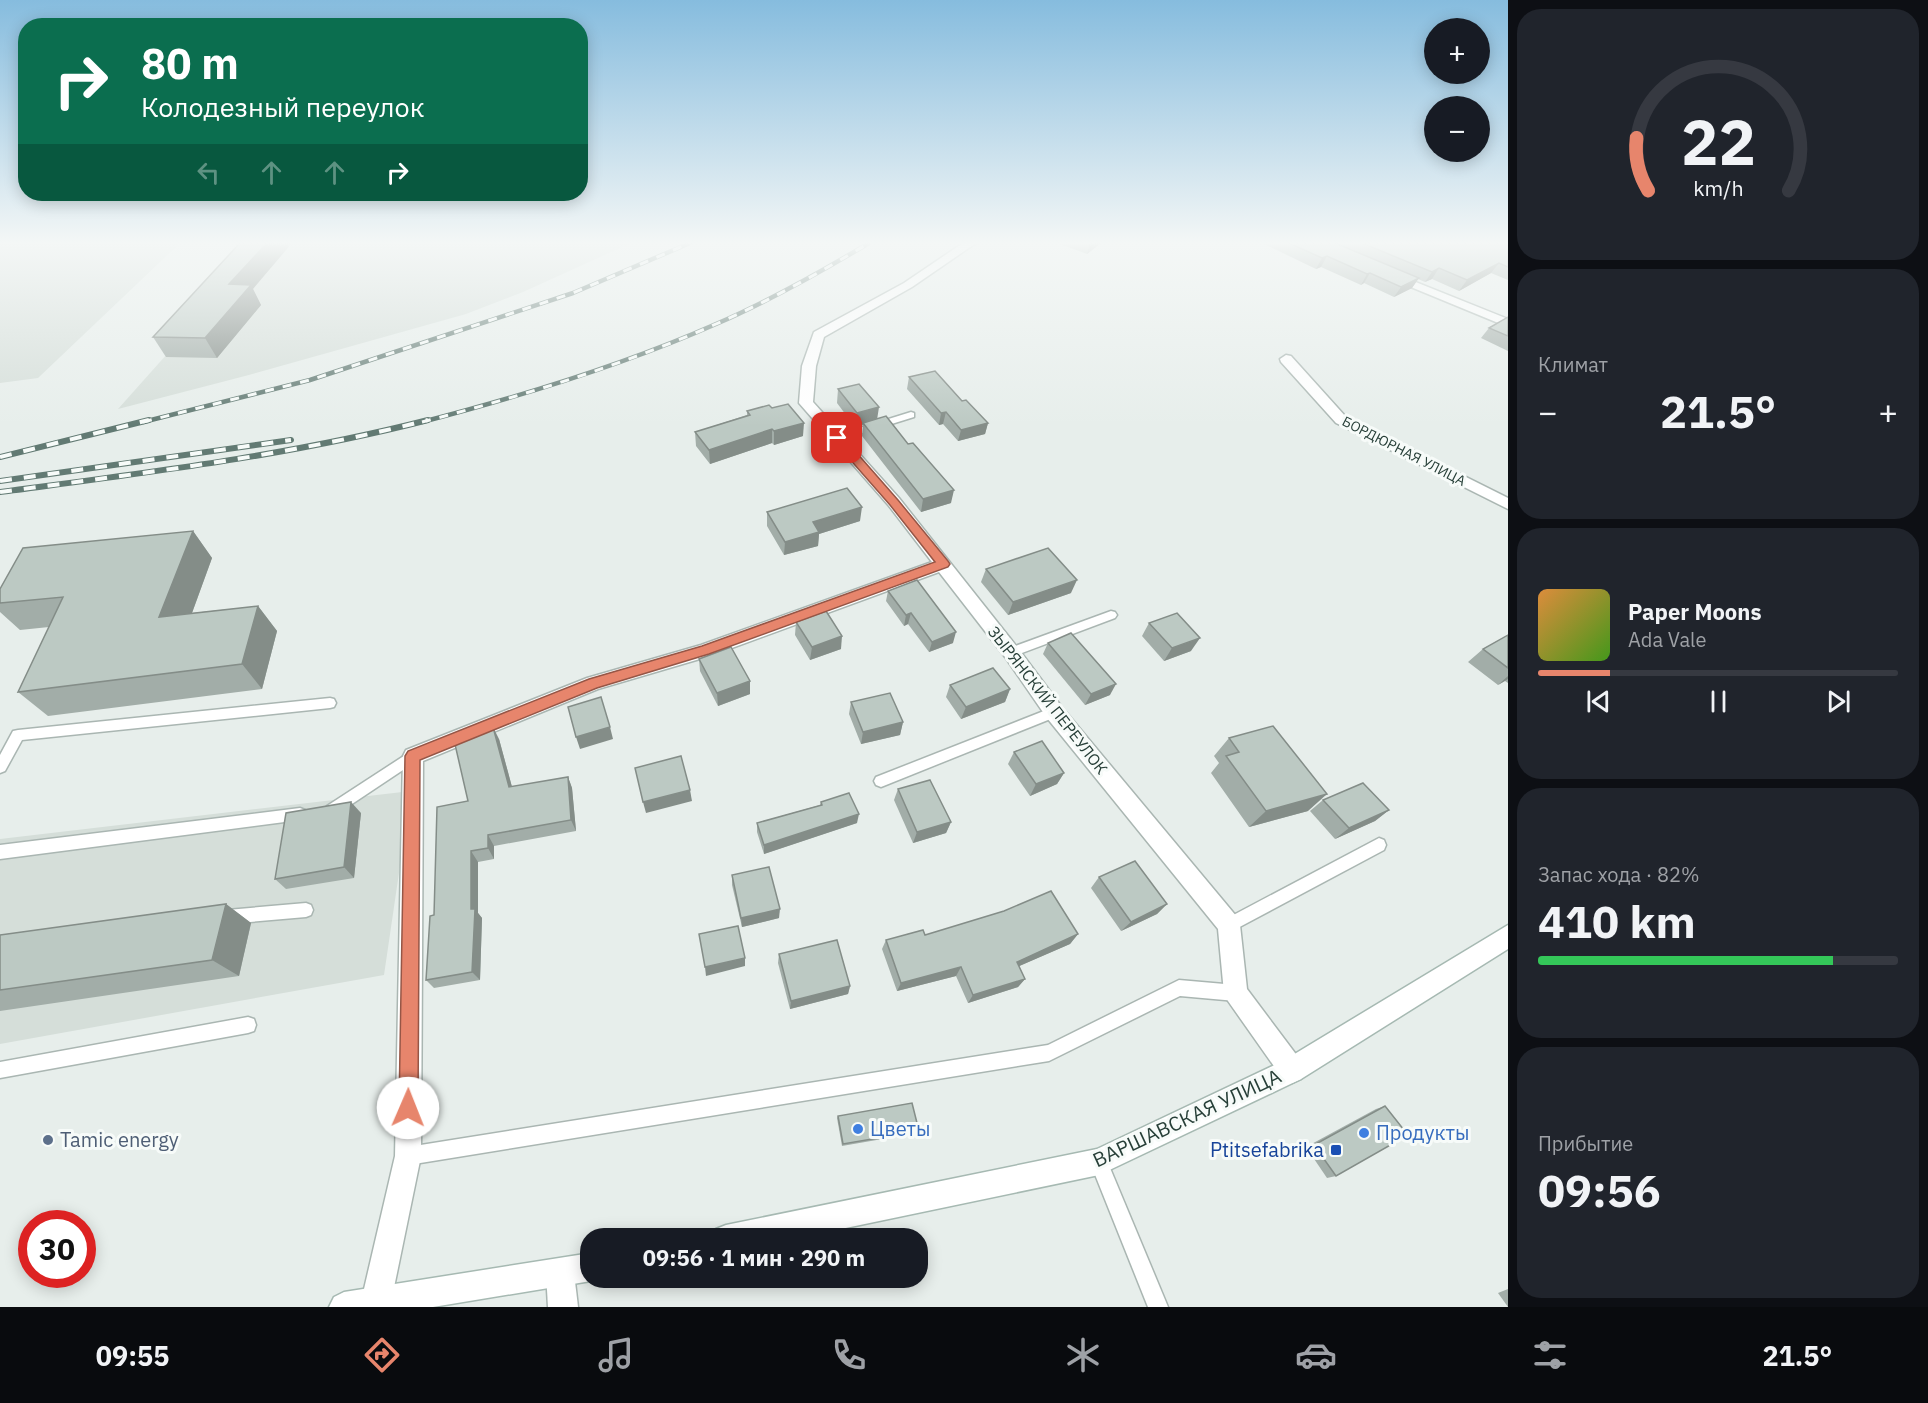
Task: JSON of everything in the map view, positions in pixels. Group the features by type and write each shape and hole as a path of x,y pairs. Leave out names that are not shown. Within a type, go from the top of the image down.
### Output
{"street":[{"name":"ЗЫРЯНСКИЙ ПЕРЕУЛОК","path":"874,304 818,335 809,366 806,403 894,502 944,564 1054,712 1229,925"},
{"path":"1461,304 1508,323"},
{"name":"БОРДЮРНАЯ УЛИЦА","path":"1286,359 1341,420 1508,504"},
{"path":"376,1302 408,1156 413,756 594,683 704,651 944,564"},
{"path":"1229,925 1236,993 1292,1070"},
{"name":"ВАРШАВСКАЯ УЛИЦА","path":"779,1228 1099,1162 1292,1070 1508,936"},
{"path":"344,1307 580,1269"},
{"path":"560,1273 563,1307"}],"lane":[{"path":"837,438 911,415"},
{"path":"1011,652 1111,615"},
{"path":"0,767 18,735 330,703"},
{"path":"881,780 1054,712"},
{"path":"0,852 335,810 413,756"},
{"path":"1229,925 1379,845"},
{"path":"207,919 306,909"},
{"path":"408,1156 1048,1053 1179,988 1236,993"},
{"path":"0,1070 248,1025"},
{"path":"1099,1162 1158,1307"}],"shaded area":[{"path":"0,304 116,304 38,378 0,383"},
{"path":"212,304 492,304 466,314 118,409"},
{"path":"411,791 384,975 0,1044 0,839"}],"building":[{"path":"184,304 235,304 205,338 153,337"},
{"path":"1508,317 1508,336 1489,328"},
{"path":"935,371 962,401 966,400 988,423 961,430 946,412 941,413 909,377"},
{"path":"859,384 879,407 857,413 838,389"},
{"path":"788,404 804,423 774,431 772,429 709,450 695,432 750,415 747,411 769,405 772,408"},
{"path":"886,416 908,444 913,443 954,490 923,499 863,423"},
{"path":"847,488 862,507 813,522 819,532 785,542 767,512"},
{"path":"193,531 159,617 258,606 242,664 18,692 63,597 0,603 0,589 23,548"},
{"path":"1048,548 1077,580 1013,602 986,569"},
{"path":"917,580 956,632 932,642 911,613 906,615 888,591"},
{"path":"826,611 842,636 812,647 796,622"},
{"path":"1177,613 1200,638 1172,648 1149,623"},
{"path":"1071,633 1116,684 1091,694 1048,643"},
{"path":"1508,635 1508,668 1483,649"},
{"path":"731,647 750,681 717,693 699,659"},
{"path":"993,668 1010,689 966,707 950,685"},
{"path":"890,693 903,722 863,732 851,702"},
{"path":"601,697 610,727 576,737 568,707"},
{"path":"1273,726 1327,794 1266,811 1226,756 1239,752 1229,738"},
{"path":"493,727 509,787 568,777 571,820 488,835 488,848 471,851 471,909 475,909 472,972 426,980 430,916 434,915 437,807 468,801 454,740"},
{"path":"1042,741 1064,773 1036,784 1014,752"},
{"path":"681,756 690,790 643,802 635,768"},
{"path":"930,780 951,822 917,832 898,789"},
{"path":"1363,783 1389,810 1349,828 1323,800"},
{"path":"849,793 859,814 764,845 757,823 822,805 821,802"},
{"path":"351,802 344,867 275,879 286,813"},
{"path":"1135,861 1167,904 1131,922 1099,877"},
{"path":"769,867 780,909 741,918 732,875"},
{"path":"1051,891 1078,934 1017,962 1025,979 973,995 961,967 901,983 886,940 923,930 925,935 1004,911"},
{"path":"226,904 212,960 0,990 0,935"},
{"path":"738,926 745,958 705,967 699,934"},
{"path":"837,940 850,986 791,1001 779,954"},
{"path":"912,1103 919,1131 843,1144 838,1116"},
{"path":"1385,1106 1408,1135 1336,1176 1314,1145"}],"railway":[{"path":"143,422 310,380 540,304"},
{"path":"422,422 571,379 680,339 759,304"},
{"path":"0,457 149,420"},
{"path":"0,492 269,454 428,420"},
{"path":"0,481 291,440"}],"place":[{"name":"Цветы","path":"858,1129"},
{"name":"Продукты","path":"1364,1133"},
{"name":"Tamic energy","path":"48,1140"},
{"name":"Ptitsefabrika","path":"1336,1150"}],"route":[{"path":"408,1108 413,756 594,683 704,651 944,564 894,502 837,438"}]}
